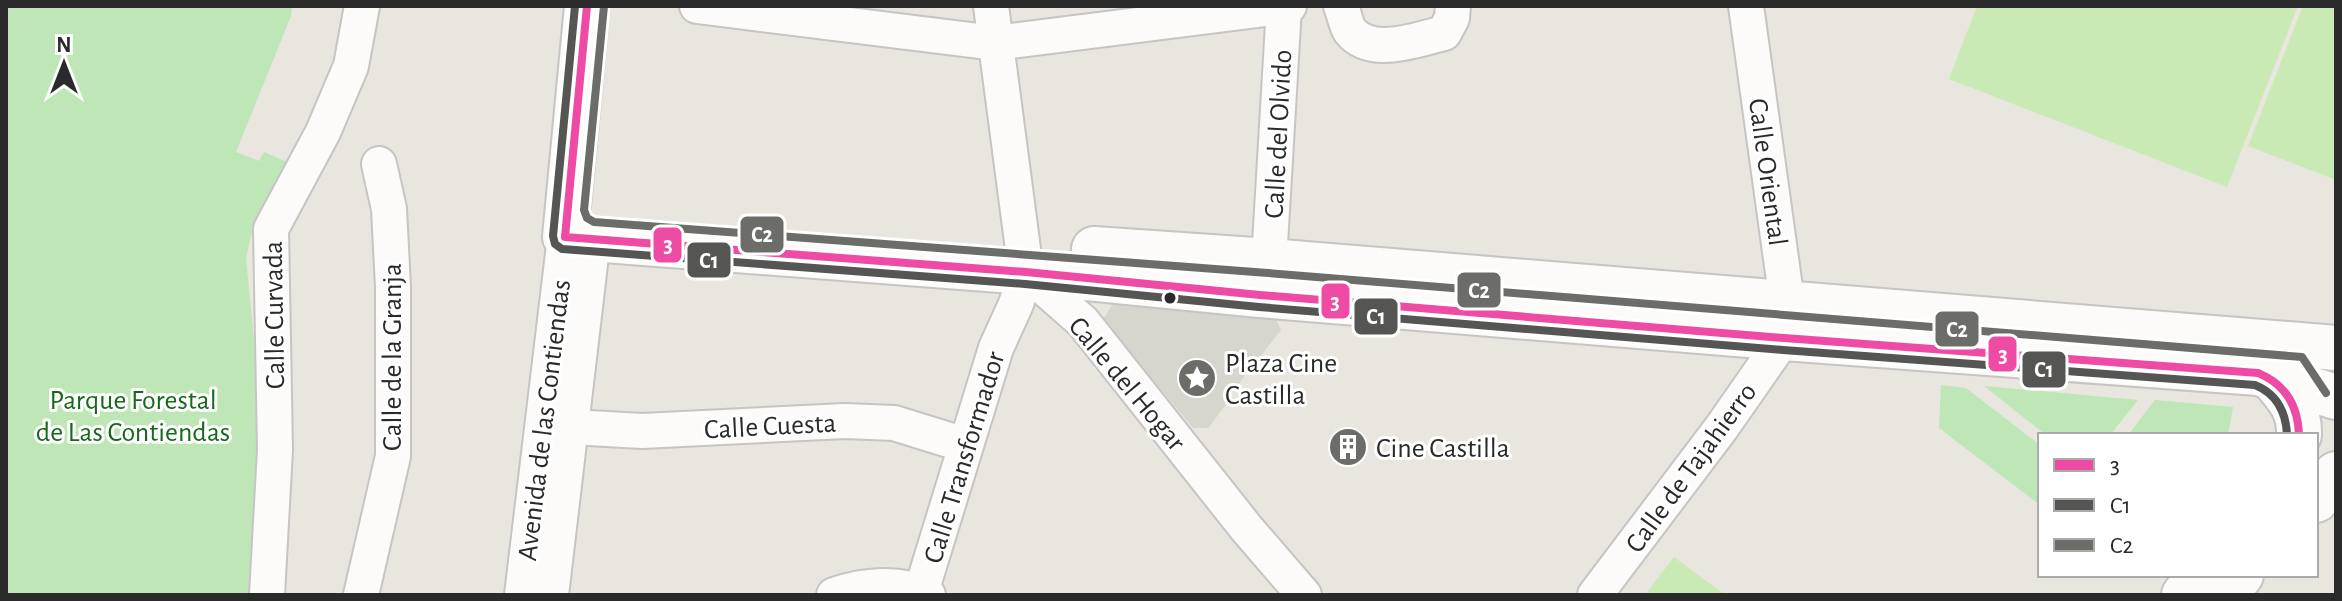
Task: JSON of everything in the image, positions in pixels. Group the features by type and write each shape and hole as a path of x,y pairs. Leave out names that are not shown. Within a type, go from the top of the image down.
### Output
{"street":[{"name":"Calle Curvada","path":"267,595 275,450 271,229 323,132 351,66 362,6"},
{"name":"Avenida de las Contiendas","path":"551,595 571,427 587,6"},
{"name":"Avenida de las Contiendas","path":"522,595 616,6"},
{"path":"697,6 995,43 1286,6"},
{"path":"991,6 1018,285"},
{"name":"Calle del Olvido","path":"1269,261 1286,6"},
{"path":"1341,6 1350,31 1371,44 1406,43 1444,33 1452,18 1453,6"},
{"name":"Calle Oriental","path":"1746,6 1786,320"},
{"name":"Calle de la Granja","path":"361,595 393,456 393,287 389,209 379,164"},
{"path":"581,223 980,269 1018,285 1269,261 2258,373 2336,397"},
{"path":"581,223 1018,285 1102,280 1260,295 1786,320 1896,314 2323,347 2336,386"},
{"path":"1083,322 1089,295 1102,280"},
{"name":"Calle del Hogar","path":"1018,285 1083,322 1247,529 1304,595"},
{"name":"Calle Transformador","path":"924,593 965,445 1018,285"},
{"name":"Calle de Tajahierro","path":"1595,595 1722,427 1786,320"},
{"path":"2271,377 2293,402 2299,433"},
{"path":"2317,433 2336,410"},
{"name":"Calle Cuesta","path":"571,427 642,431 845,421 894,423 965,445"},
{"path":"2318,482 2336,460"},
{"path":"2318,497 2336,474"},
{"path":"2184,595 2198,577"},
{"path":"2225,595 2239,577"},
{"path":"2241,595 2255,577"},
{"path":"834,595 884,585 924,593"}],"green space":[{"name":"Parque Forestal de Las Contiendas","path":"6,6 292,6 291,16 236,152 259,161 264,152 287,162 251,236 246,258 260,401 253,595 6,595"},
{"path":"1977,6 2298,6 2227,187 1949,79"},
{"path":"2303,6 2336,6 2336,180 2248,146"},
{"path":"1941,385 1966,388 2038,443 2038,503 1939,428"},
{"path":"1984,386 2138,400 2112,433 2043,433"},
{"path":"2155,400 2233,407 2228,433 2130,433"},
{"path":"1674,557 1721,592 1724,595 1645,595"}],"shaded area":[{"name":"Plaza Cine Castilla","path":"1116,298 1271,310 1281,330 1208,428 1193,428 1103,320"}],"transit line":[{"name":"C1","path":"575,6 553,236 555,244 562,249 1025,284 1259,307 1783,350 2255,385 2269,393 2279,405 2287,433"},
{"name":"3","path":"587,6 565,237 1026,272 1260,295 1784,338 2258,373 2276,383 2288,397 2296,415 2299,433"},
{"name":"C2","path":"604,6 584,210 587,218 594,222 2302,357 2326,393"}],"place":[{"name":"Plaza Cine Castilla","path":"1197,378"},
{"name":"Cine Castilla","path":"1348,447"}]}
